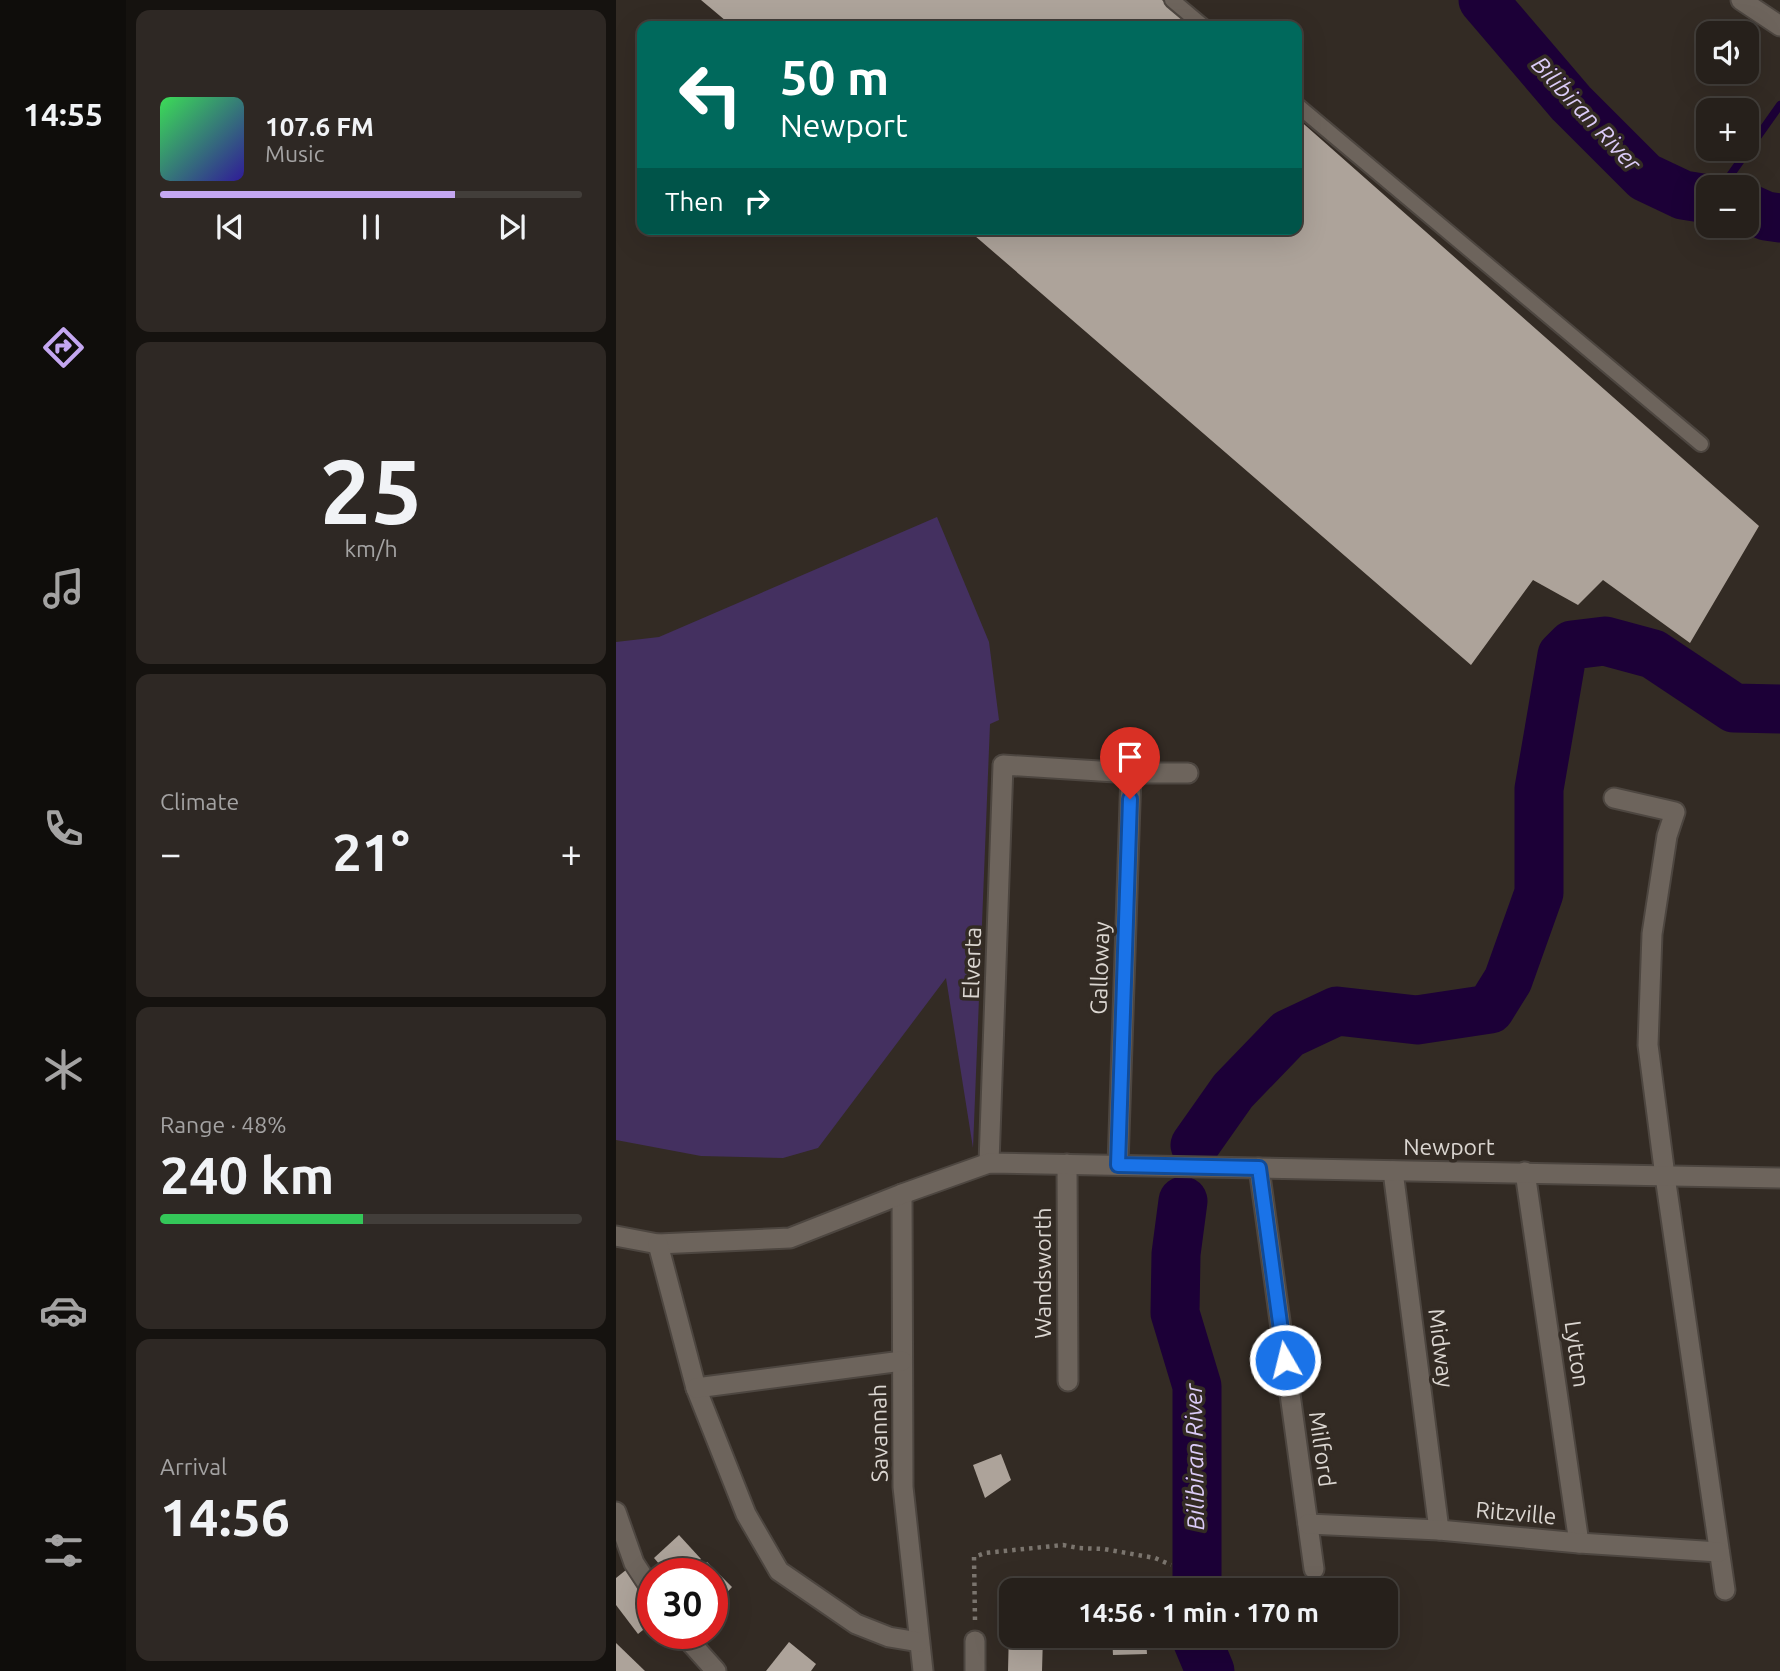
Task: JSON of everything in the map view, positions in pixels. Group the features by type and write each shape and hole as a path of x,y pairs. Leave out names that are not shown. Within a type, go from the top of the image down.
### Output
{"street":[{"path":"1741,0 1780,26"},
{"name":"Elverta","path":"989,1163 1003,765 1130,773"},
{"path":"1130,773 1188,773"},
{"name":"Galloway","path":"1118,1165 1130,773"},
{"path":"1614,798 1675,812 1667,836 1652,934 1648,1045 1725,1590"},
{"path":"616,1236 659,1244 790,1238 989,1163"},
{"name":"Newport","path":"989,1163 1780,1178"},
{"name":"Wandsworth","path":"1067,1164 1068,1381"},
{"name":"Milford","path":"1259,1168 1314,1569"},
{"name":"Midway","path":"1393,1171 1440,1531"},
{"name":"Lytton","path":"1525,1172 1580,1543"},
{"name":"Savannah","path":"902,1194 903,1487 923,1671"},
{"path":"659,1244 696,1388 746,1514 779,1572 856,1624 889,1637 919,1642"},
{"path":"696,1388 902,1361"},
{"path":"616,1512 637,1568"},
{"name":"Ritzville","path":"1307,1524 1719,1552"},
{"path":"975,1642 975,1671"},
{"path":"696,1649 716,1671"}],"lane":[{"path":"1172,0 1197,21"},
{"path":"1302,109 1701,444"}],"path":[{"path":"975,1642 974,1557 999,1550 1063,1545 1155,1558 1171,1565"}],"shaded area":[{"path":"937,517 989,642 999,720 990,724 973,1148 946,978 818,1148 783,1158 701,1156 616,1140 616,642 659,637"}],"building":[{"path":"701,0 1162,0 1186,21 726,21"},
{"path":"1302,122 1759,526 1690,643 1603,580 1578,605 1533,580 1471,665 974,235 1302,235"},
{"path":"1001,1454 1011,1480 985,1498 973,1465"},
{"path":"679,1535 700,1558 654,1558"},
{"path":"626,1570 637,1583 637,1633 616,1605 616,1578"},
{"path":"789,1642 816,1664 811,1671 766,1671"},
{"path":"616,1643 645,1671 616,1671"},
{"path":"1009,1648 1043,1648 1042,1671 1008,1671"},
{"path":"1113,1648 1147,1648 1147,1654 1113,1655"}],"waterway":[{"name":"Bilibiran River","path":"1483,0 1571,103 1645,177 1683,195 1696,197"},
{"path":"1730,175 1780,105"},
{"name":"Bilibiran River","path":"1759,213 1780,218"},
{"name":"Bilibiran River","path":"1195,1145 1233,1091 1288,1034 1337,1011 1417,1020 1490,1009 1508,980 1539,893 1539,789 1562,655 1572,645 1605,641 1653,654 1734,708 1780,709"},
{"name":"Bilibiran River","path":"1183,1201 1176,1254 1175,1313 1197,1386 1197,1578"},
{"name":"Bilibiran River","path":"1200,1648 1210,1671"}],"route":[{"path":"1130,799 1118,1165 1259,1168 1285,1360"}]}
